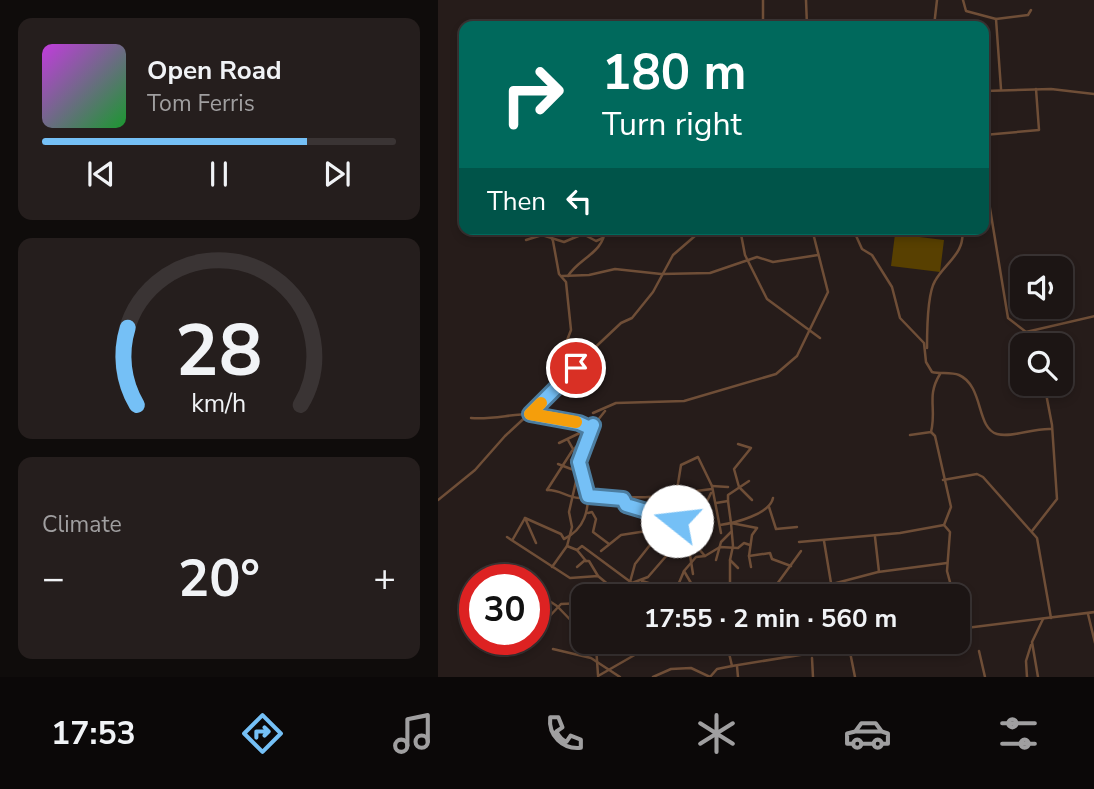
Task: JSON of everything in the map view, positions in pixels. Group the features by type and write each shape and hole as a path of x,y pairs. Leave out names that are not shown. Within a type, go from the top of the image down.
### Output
{"street":[{"path":"763,0 763,21"},
{"path":"806,0 807,21"},
{"path":"935,21 937,0"},
{"path":"963,0 966,11 996,19 1028,15 1031,10"},
{"path":"996,19 1001,90"},
{"path":"989,135 1039,130 1036,89"},
{"path":"989,91 1036,89 1094,94"},
{"path":"989,202 1008,318 1026,332 1094,316"},
{"path":"526,240 542,235 564,242 581,235"},
{"path":"551,235 554,260 566,282 571,330 563,351 570,375"},
{"path":"585,235 596,240 603,238"},
{"path":"568,276 582,259 596,251 604,235"},
{"path":"438,500 470,475 505,436 570,375 586,356 635,314 653,292 660,274 681,246 695,235"},
{"path":"741,235 748,263 768,299 820,338"},
{"path":"593,413 616,403 684,401 776,374 793,362 811,331 828,292 813,235"},
{"path":"856,235 862,249 871,255 892,287 900,318 924,343 927,352"},
{"path":"963,235 964,240 949,266 933,283 927,352 929,369 940,374 960,376 972,387 985,425 992,432 1011,435 1027,429 1051,429"},
{"path":"562,276 589,275 615,269 660,274 710,273 748,263 757,257 773,262 818,255"},
{"path":"931,432 934,417 930,393 940,374"},
{"path":"1032,531 1057,499 1046,396"},
{"path":"559,443 590,428 607,408"},
{"path":"471,418 493,419 530,414 579,423 590,428"},
{"path":"552,567 567,546 570,536 572,527 569,512 579,473 581,452 593,425"},
{"path":"910,435 931,432"},
{"path":"931,432 935,436 951,507 944,525 950,538 947,563 951,584"},
{"path":"588,435 591,447"},
{"path":"588,435 560,465 553,485 547,490 554,489 573,496 623,499 673,493 677,490 681,464 698,457 716,503 721,533"},
{"path":"568,439 579,463"},
{"path":"738,444 751,448 734,469 739,487 752,500"},
{"path":"571,460 581,452"},
{"path":"525,518 561,534 564,539 570,536 588,513 588,496 579,473 560,465"},
{"path":"943,480 977,474 1032,531 1040,546 1051,618"},
{"path":"730,584 733,547 728,495 749,481"},
{"path":"688,492 728,487"},
{"path":"705,556 692,541 712,490"},
{"path":"773,498 769,507 776,529 797,527"},
{"path":"623,499 626,505 663,516 674,524 692,514"},
{"path":"716,503 728,501"},
{"path":"684,523 698,506"},
{"path":"719,525 731,523 769,507"},
{"path":"588,513 592,512 596,519 593,532 609,544"},
{"path":"513,539 525,518"},
{"path":"525,518 536,543"},
{"path":"731,523 757,528 750,545 751,567"},
{"path":"798,542 875,536 944,525"},
{"path":"601,551 621,535 653,530 650,545 635,564 630,582"},
{"path":"716,560 720,547 731,532"},
{"path":"875,536 879,572"},
{"path":"507,537 570,579 598,576"},
{"path":"824,541 832,584 879,572 947,563"},
{"path":"678,584 690,562 720,547 738,548 744,543 750,545"},
{"path":"567,546 577,550 608,584"},
{"path":"577,550 582,546 630,582 653,584"},
{"path":"642,581 674,547 690,548"},
{"path":"777,584 801,551"},
{"path":"750,556 770,553 772,559 791,566"},
{"path":"690,555 693,574"},
{"path":"730,560 738,568"},
{"path":"577,567 586,561"},
{"path":"684,571 691,583"},
{"path":"550,601 571,620"},
{"path":"550,615 557,606 571,604"},
{"path":"970,628 1094,612"},
{"path":"1088,614 1094,643"},
{"path":"1027,677 1026,661 1043,619"},
{"path":"1032,642 1038,677"},
{"path":"553,649 590,658 620,677"},
{"path":"979,651 985,677"},
{"path":"597,654 597,676"},
{"path":"597,676 631,654"},
{"path":"728,654 731,666"},
{"path":"653,677 671,669 691,668 710,677 717,669 808,654"},
{"path":"850,654 855,677"},
{"path":"812,658 813,677"},
{"path":"737,666 738,677"}],"shaded area":[{"path":"895,235 944,240 940,272 891,266"}],"slow traffic":[{"path":"541,403 530,414 576,422"}],"route":[{"path":"576,368 553,388 530,414 579,423 590,428 593,425 579,462 588,496 623,499 626,505 663,516 674,524 677,521"}]}
